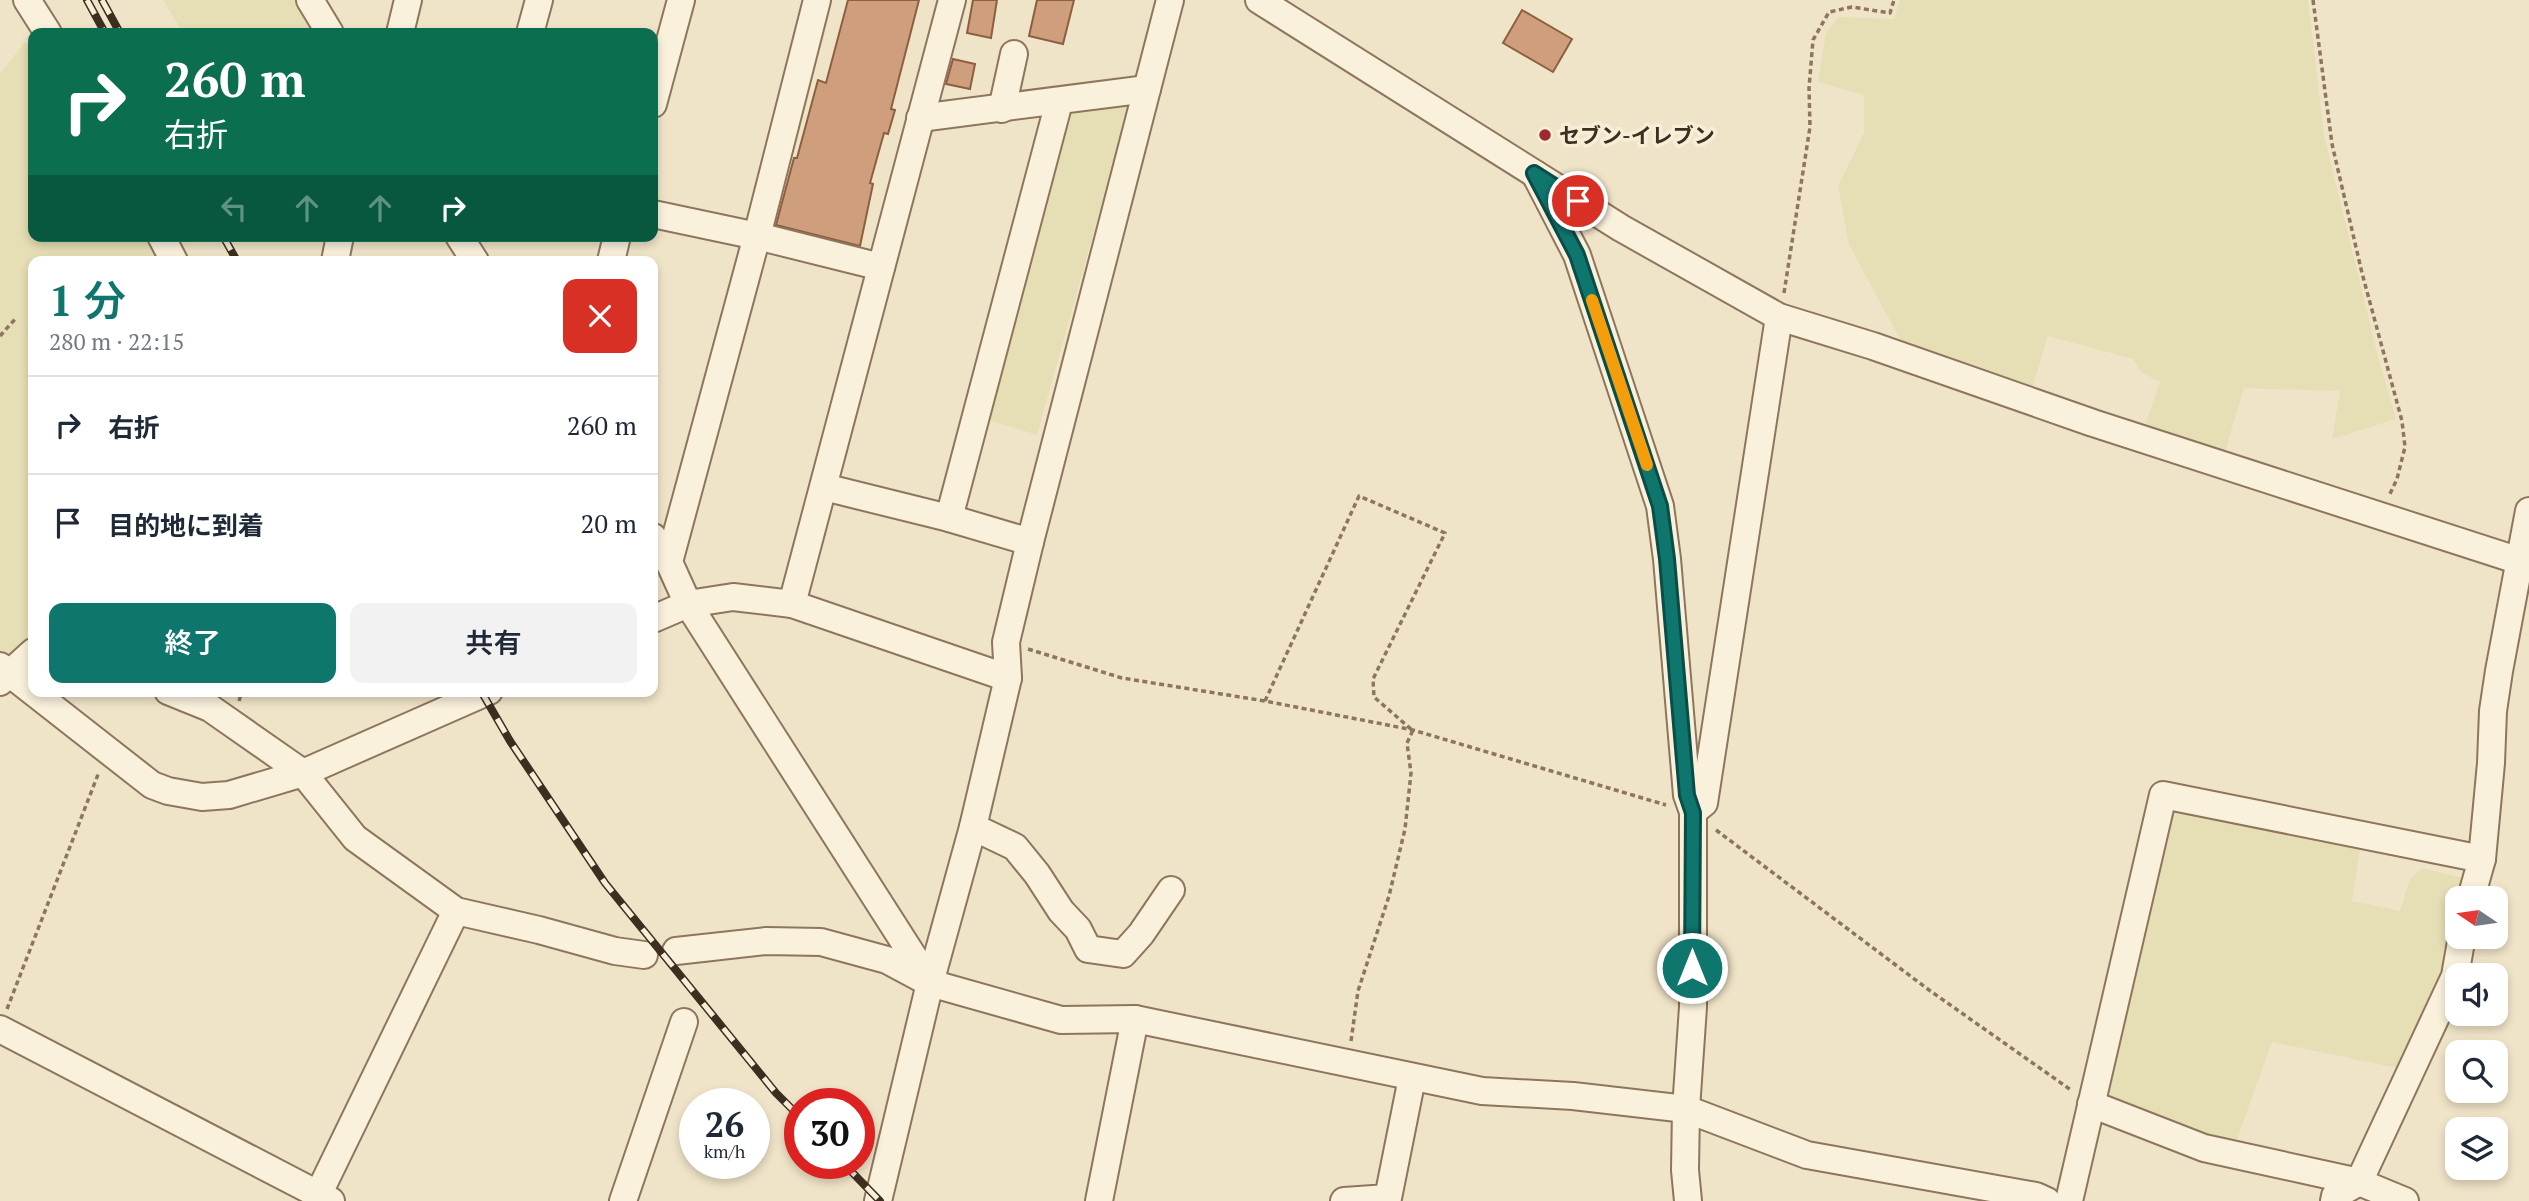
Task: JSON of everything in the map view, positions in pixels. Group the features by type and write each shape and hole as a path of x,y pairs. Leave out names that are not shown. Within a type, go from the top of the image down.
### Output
{"street":[{"path":"27,0 45,28"},
{"path":"310,0 327,28"},
{"path":"401,28 408,0"},
{"path":"531,28 539,0"},
{"path":"658,85 681,0"},
{"path":"669,562 817,0"},
{"path":"792,604 952,0"},
{"path":"878,1201 930,983 974,827 1007,678 1006,642 1030,542 1170,0"},
{"path":"1259,0 1621,228 1779,317 1873,346 2093,423 2524,562"},
{"path":"1002,108 1014,54"},
{"path":"920,118 1147,89"},
{"path":"949,518 1059,102"},
{"path":"1534,173 1577,255 1660,506 1687,795 1693,813 1693,1007 1685,1170 1688,1201"},
{"path":"658,215 881,267"},
{"path":"1693,813 1704,803 1779,317"},
{"path":"824,487 949,518 1030,542"},
{"path":"2474,886 2482,859 2493,711 2524,562 2529,511"},
{"path":"658,545 688,604 930,983"},
{"path":"658,617 688,604 733,597 792,604 1007,678"},
{"path":"28,656 3,674 28,692"},
{"path":"35,697 152,785 168,791 202,797 229,794 303,773 475,697"},
{"path":"183,697 210,708 303,773 355,838 456,911 615,951 645,955"},
{"path":"2069,1201 2163,795 2482,859"},
{"path":"974,827 1015,847 1037,874 1061,911 1078,929 1088,949 1123,954 1141,934 1171,890"},
{"path":"2,1022 325,1197 456,911"},
{"path":"676,951 766,941 821,942 887,960 930,983 1061,1020 1135,1019 1482,1091 1573,1096 1686,1109 1807,1155 1942,1191 2036,1196 2047,1201"},
{"path":"2334,1201 2335,1196 2359,1182 2455,976 2460,949"},
{"path":"1099,1201 1135,1019"},
{"path":"623,1201 684,1022"},
{"path":"1344,1201 1388,1198 1412,1078"},
{"path":"2091,1104 2204,1148 2359,1182 2405,1201"}],"path":[{"path":"1779,317 1789,271 1810,127 1813,40 1829,12 1852,7 1890,13 1894,0"},
{"path":"2314,0 2332,144 2362,273 2402,421 2405,447 2397,479 2389,497 2390,518"},
{"path":"0,336 16,318"},
{"path":"1265,701 1359,496 1445,533 1373,679 1374,697 1413,730"},
{"path":"1006,642 1122,678 1265,701 1413,730 1693,813 1929,990 2091,1104"},
{"path":"1348,1064 1358,990 1389,896 1405,829 1411,773 1407,743 1413,730"},
{"path":"2,1022 108,750"}],"shaded area":[{"path":"163,0 296,0 312,28 180,28"},
{"path":"1900,0 2308,0 2324,135 2378,357 2396,419 2332,439 2340,391 2244,388 2224,455 2144,429 2160,382 2141,372 2133,359 2048,336 2031,392 1904,346 1849,245 1838,186 1864,133 1864,95 1818,82 1826,33 1839,17 1894,19"},
{"path":"25,42 28,45 28,242 150,242 157,256 28,256 28,638 0,660 0,74"},
{"path":"1124,104 1128,109 1037,435 985,419 1065,113"},
{"path":"2172,801 2361,843 2352,901 2400,911 2410,879 2422,868 2467,879 2466,886 2445,886 2445,949 2453,949 2450,963 2445,963 2445,981 2407,1070 2272,1042 2236,1142 2215,1146 2099,1102"}],"building":[{"path":"848,0 919,0 891,109 895,110 888,134 884,133 870,183 873,184 860,246 776,225 818,80 826,83"},
{"path":"973,0 997,0 991,38 967,33"},
{"path":"1037,0 1074,0 1063,44 1029,36"},
{"path":"1522,10 1572,39 1553,72 1503,43"},
{"path":"953,59 975,64 970,89 946,84"}],"railway":[{"path":"87,0 102,28"},
{"path":"102,0 117,28"},
{"path":"226,242 234,256"},
{"path":"484,697 510,741 605,883 784,1101"},
{"path":"859,1179 880,1201"}],"slow traffic":[{"path":"1592,300 1647,465"}],"place":[{"name":"セブン-イレブン","path":"1545,135"}],"route":[{"path":"1578,201 1534,173 1577,255 1660,506 1687,795 1693,813 1692,968"}]}
